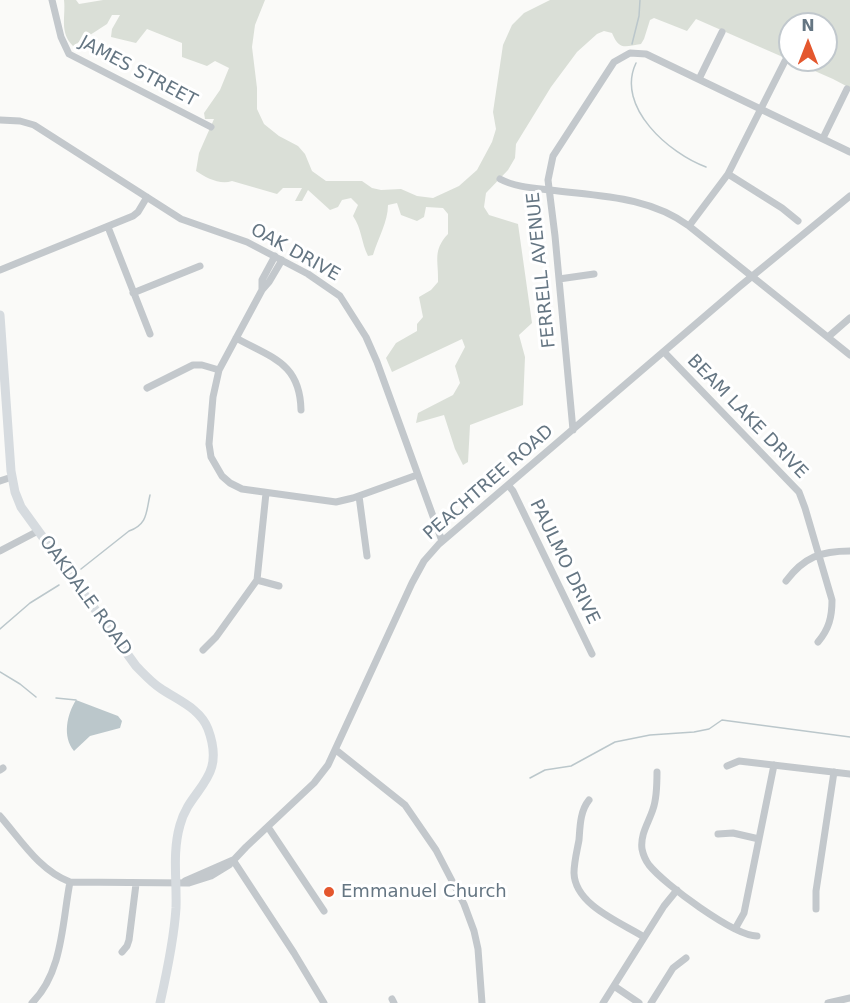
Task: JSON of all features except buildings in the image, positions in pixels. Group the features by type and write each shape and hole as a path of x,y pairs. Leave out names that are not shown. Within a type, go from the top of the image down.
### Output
{"main road":[{"name":"OAKDALE ROAD","path":"0,315 12,477 21,507 136,666 157,686 197,713 208,729 213,759 210,774 188,807 177,839 180,847 181,870 160,1003"}],"street":[{"name":"JAMES STREET","path":"52,0 61,37 69,54 211,127"},
{"path":"699,79 722,32"},
{"name":"FERRELL AVENUE","path":"573,429 548,190 549,170 553,156 614,62 630,53 646,54 850,152"},
{"path":"689,226 728,174 780,72"},
{"path":"823,138 847,89"},
{"name":"OAK DRIVE","path":"0,120 20,121 34,125 189,222 241,239 336,292 354,316 377,362 442,541"},
{"path":"728,174 782,208 798,221"},
{"path":"500,179 512,184 548,190 637,201 665,211 689,226 850,356"},
{"name":"PEACHTREE ROAD","path":"0,816 42,866 70,882 189,883 205,879 230,865 324,771 336,750 412,583 424,561 442,541 850,196"},
{"path":"0,270 137,213 147,197"},
{"path":"108,226 150,334"},
{"path":"262,290 262,280 275,256"},
{"path":"282,260 262,290 219,370 213,397 209,444 214,465 230,483 242,489 329,502 359,496 417,475"},
{"path":"133,293 200,266"},
{"path":"559,279 594,274"},
{"path":"828,337 850,318"},
{"path":"236,338 277,360 290,370 298,385 301,410"},
{"name":"BEAM LAKE DRIVE","path":"664,352 798,492 829,589 832,611 825,634 818,642"},
{"path":"147,388 193,365 219,370"},
{"path":"0,481 12,477"},
{"name":"PAULMO DRIVE","path":"508,485 513,491 592,654"},
{"path":"203,650 216,637 257,580 266,494"},
{"path":"359,496 367,556"},
{"path":"0,551 38,531"},
{"path":"786,581 801,563 819,555 850,550"},
{"path":"257,580 279,586"},
{"path":"336,750 405,805 436,850 471,920 478,949 482,1003"},
{"path":"727,766 739,761 850,774"},
{"path":"735,929 744,913 774,765"},
{"path":"657,772 654,807 643,836 642,849 650,866 705,911 735,929 757,936"},
{"path":"816,909 816,891 834,772"},
{"path":"589,800 583,812 575,864 574,873 578,890 589,903 644,937"},
{"path":"268,827 324,911"},
{"path":"718,834 733,833 759,839"},
{"path":"233,860 324,1003"},
{"path":"32,1003 48,982 55,963 70,882"},
{"path":"122,952 129,940 136,884"},
{"path":"603,1003 664,906 677,890"},
{"path":"651,1003 673,968 686,958"},
{"path":"614,986 639,1003"},
{"path":"828,1003 850,998"}],"shaded area":[{"path":"64,0 76,0 79,4 103,0 265,0 255,25 252,47 257,109 264,124 279,136 298,146 305,154 312,171 326,181 362,181 372,188 401,189 417,196 433,198 459,186 477,170 492,142 496,129 493,112 503,45 512,25 524,13 550,0 850,0 850,88 817,72 838,72 838,12 778,12 778,55 696,19 687,31 654,18 650,20 641,44 620,45 612,33 604,31 597,34 577,52 551,87 516,144 515,158 508,170 486,193 484,207 489,215 518,224 532,323 519,335 525,357 523,405 470,425 468,462 463,465 444,415 416,423 418,413 453,395 460,383 455,366 465,347 462,339 392,372 386,358 396,343 417,331 417,324 423,317 419,297 431,290 438,282 438,251 448,234 448,214 443,208 426,207 424,217 417,221 401,215 397,203 388,205 385,224 373,255 368,256 353,216 358,205 351,198 342,200 338,207 330,210 308,190 302,201 295,201 302,188 283,188 277,194 232,181 213,180 196,171 199,153 214,119 205,119 204,113 220,90 229,68 215,61 207,66 182,57 182,43 147,29 136,43 111,37 112,29 120,15 112,15 107,24 73,46 66,35"},
{"path":"76,700 118,716 122,721 120,728 90,736 74,751 68,739 67,726"}],"waterway":[{"path":"632,44 639,16 640,0"},
{"path":"636,63 632,80 633,96 639,112 662,140 692,161 706,167"},
{"path":"81,569 140,525 145,517 150,495"},
{"path":"0,629 30,603 59,585"},
{"path":"0,672 36,697"},
{"path":"56,698 76,700"},
{"path":"530,778 545,770 571,766 615,742 650,735 709,729 722,720 850,737"}],"place":[{"name":"Emmanuel Church","path":"329,892"}]}
